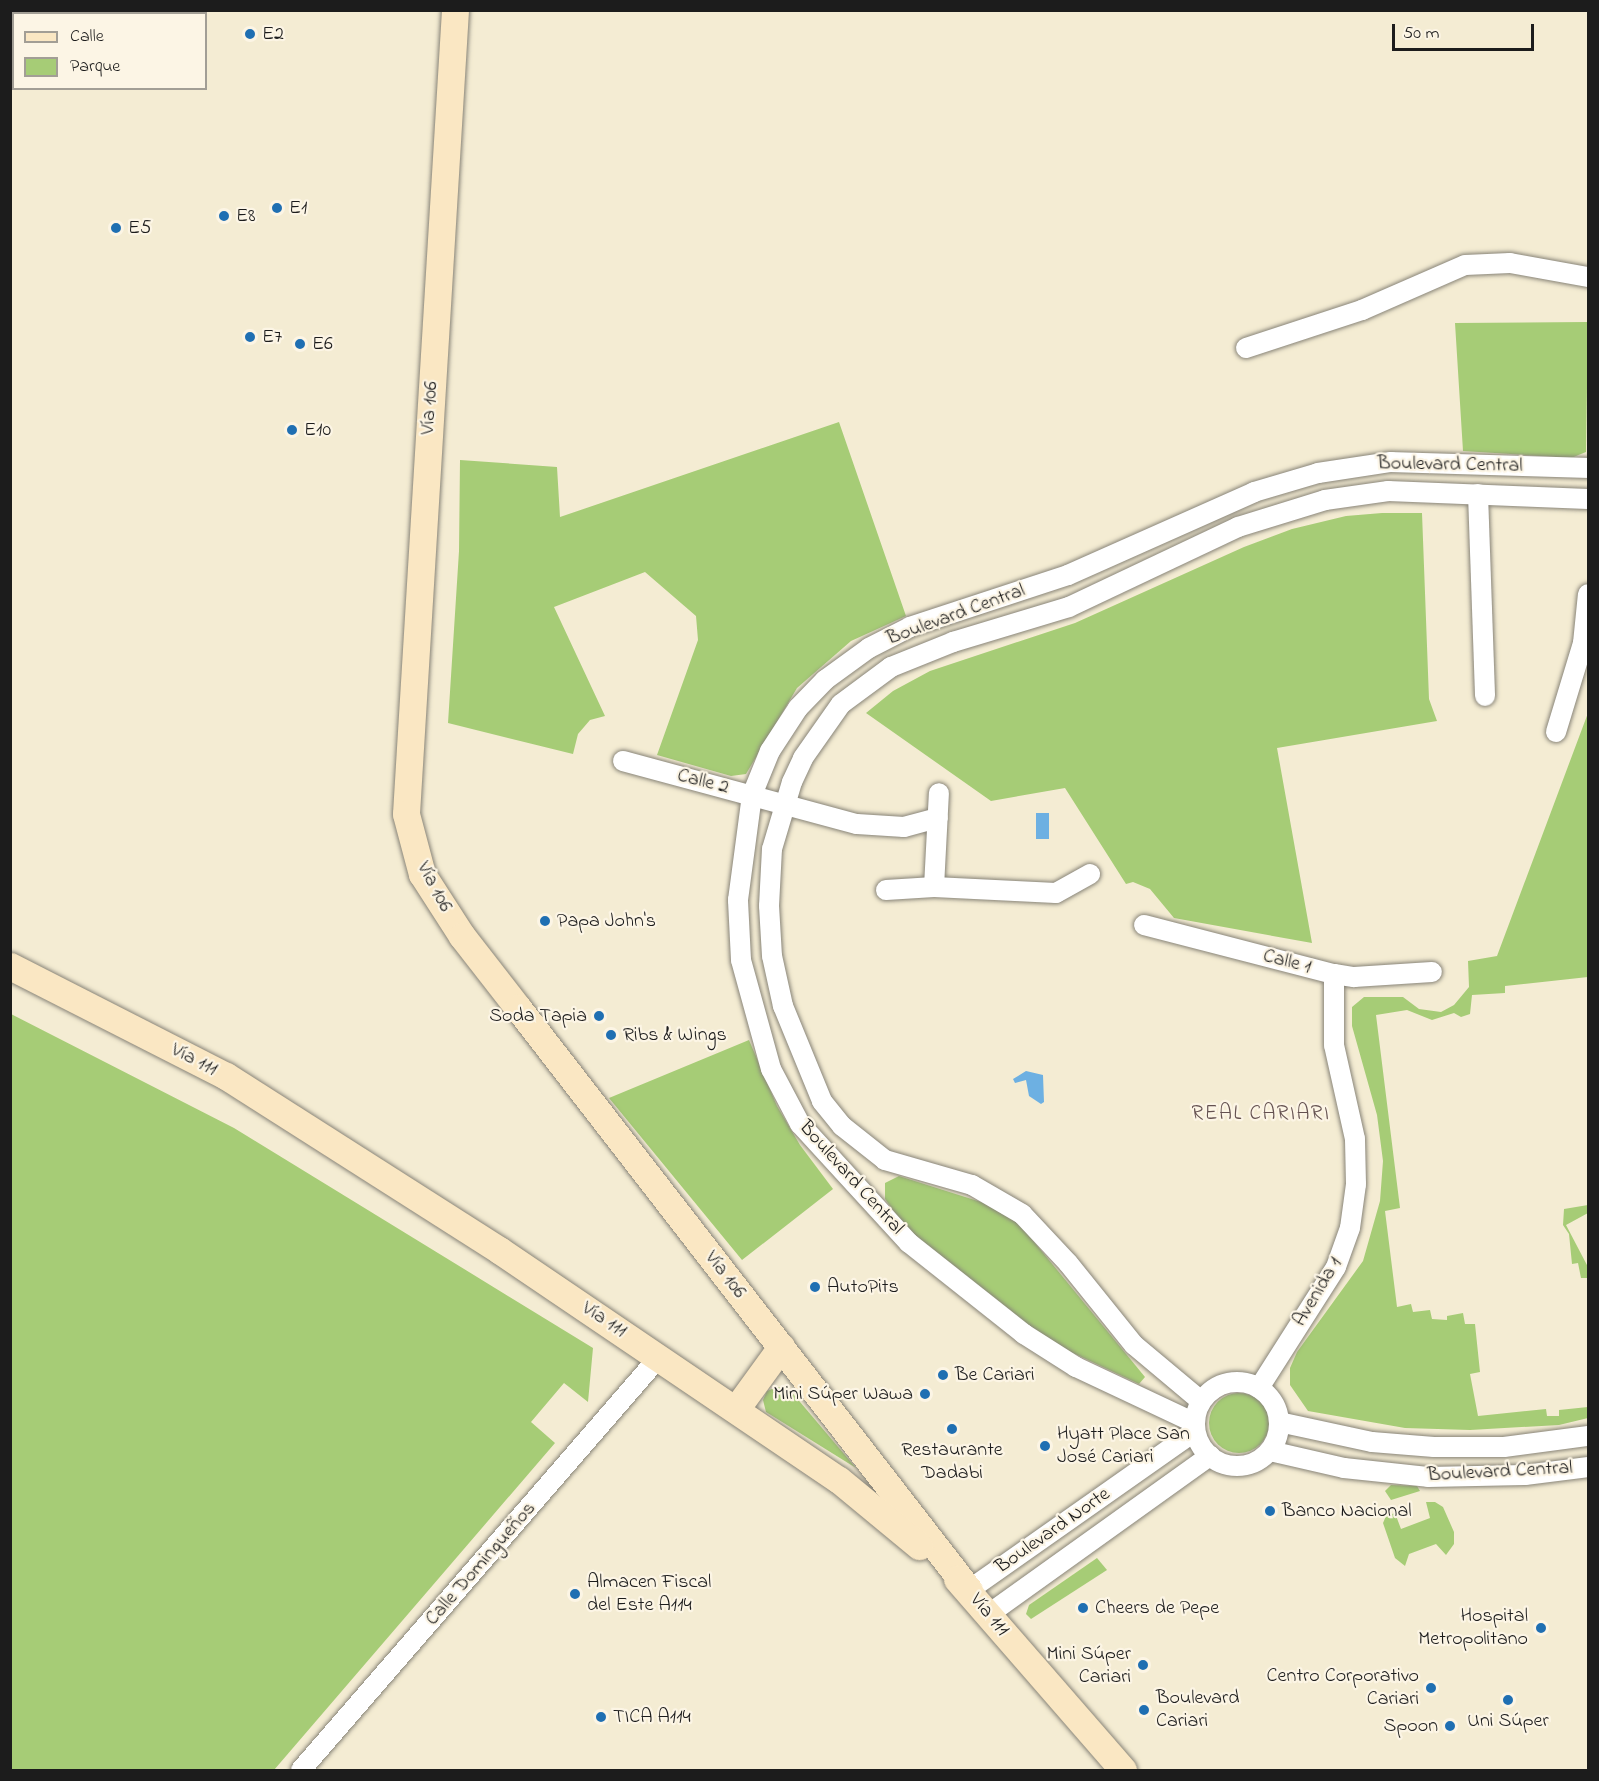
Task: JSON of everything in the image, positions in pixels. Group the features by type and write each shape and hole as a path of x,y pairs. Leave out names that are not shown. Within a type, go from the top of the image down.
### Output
{"main road":[{"name":"Vía 106","path":"455,10 406,814 422,874 462,936 969,1590"},
{"name":"Vía 111","path":"10,966 226,1077 660,1356 875,1507 969,1590 1124,1770"},
{"path":"736,1409 781,1347"}],"street":[{"path":"1246,348 1362,310 1465,266 1510,263 1588,277"},
{"name":"Boulevard Central","path":"1195,1427 1096,1377 1024,1334 916,1249 847,1174 823,1152 784,1097 771,1069 747,990 738,900 752,795 770,752 798,708 825,680 862,652 910,627 1104,560 1278,484 1379,463 1588,468"},
{"name":"Boulevard Central","path":"1202,1401 1134,1345 1068,1263 1022,1214 988,1192 904,1168 867,1149 842,1126 811,1080 777,982 770,929 770,879 784,803 803,758 842,704 891,667 953,642 1069,607 1238,527 1297,507 1358,494 1414,491 1588,498"},
{"path":"1478,494 1485,696"},
{"path":"1231,503 1238,527"},
{"path":"1556,732 1583,643 1588,594"},
{"name":"Calle 2","path":"623,762 857,824 904,827 938,818"},
{"path":"934,887 939,793"},
{"path":"886,890 934,887 1056,892 1090,874"},
{"name":"Calle 1","path":"1144,925 1334,974 1364,977 1432,972"},
{"name":"Avenida 1","path":"1259,1388 1336,1267 1350,1228 1356,1150 1334,1045 1334,974"},
{"path":"847,1174 867,1149"},
{"name":"Calle Domingueños","path":"301,1770 660,1356"},
{"path":"1227,1383 1247,1383 1259,1388 1273,1403 1279,1422 1270,1451 1245,1466 1221,1463 1210,1456 1195,1427 1202,1401 1210,1391 1227,1383"},
{"name":"Boulevard Central","path":"1279,1422 1371,1442 1460,1448 1528,1445 1588,1436"},
{"name":"Boulevard Norte","path":"969,1590 1195,1427"},
{"path":"1460,1448 1466,1458 1466,1477"},
{"name":"Boulevard Central","path":"1270,1451 1344,1468 1466,1477 1588,1467"},
{"name":"Boulevard Norte","path":"989,1614 1210,1456"}],"green space":[{"path":"1588,322 1586,452 1571,458 1463,451 1455,323"},
{"path":"839,422 906,616 851,641 797,688 746,774 731,776 657,755 698,640 696,616 645,572 554,607 605,716 590,720 578,734 573,754 448,723 459,551 460,460 557,467 560,517"},
{"path":"1422,513 1429,699 1437,721 1277,748 1312,943 1174,918 1150,889 1133,882 1126,884 1065,788 991,801 866,713 893,691 930,671 1075,623 1244,547 1292,529 1346,516"},
{"path":"1588,713 1588,977 1505,986 1505,993 1472,995 1470,1014 1461,1017 1454,1013 1432,1020 1407,1010 1376,1015 1400,1208 1385,1211 1397,1307 1411,1304 1413,1312 1430,1310 1432,1319 1447,1320 1447,1316 1463,1313 1465,1324 1475,1324 1480,1372 1470,1374 1478,1416 1546,1409 1547,1416 1559,1416 1559,1410 1588,1407 1588,1418 1559,1425 1470,1430 1405,1428 1308,1411 1290,1385 1290,1368 1297,1352 1363,1261 1380,1201 1383,1161 1377,1115 1352,1026 1352,1007 1364,997 1403,997 1419,1009 1441,1012 1454,1005 1469,987 1468,961 1497,956"},
{"path":"11,1014 234,1128 593,1348 588,1402 564,1383 531,1422 555,1443 274,1770 11,1770"},
{"path":"749,1040 777,1106 800,1145 833,1189 742,1260 609,1098"},
{"path":"899,1176 981,1202 1017,1221 1145,1377 1139,1384 1056,1345 920,1247 885,1199 885,1183"},
{"path":"1588,1205 1588,1213 1566,1225 1588,1267 1588,1278 1581,1278 1578,1263 1572,1264 1569,1234 1563,1225 1564,1209"},
{"path":"777,1387 789,1389 856,1468 766,1412 763,1400 767,1391"},
{"path":"1239,1393 1256,1398 1264,1406 1269,1423 1264,1440 1256,1448 1239,1453 1222,1448 1214,1440 1209,1423 1214,1406 1222,1398"},
{"path":"1391,1485 1417,1486 1420,1491 1391,1500 1385,1491"},
{"path":"1426,1502 1435,1502 1443,1507 1454,1532 1454,1544 1446,1555 1436,1544 1409,1554 1405,1566 1395,1558 1383,1523 1386,1516 1395,1513 1401,1529 1430,1518"},
{"path":"1097,1558 1107,1570 1031,1619 1026,1614 1029,1605"}],"water":[{"path":"1036,813 1049,813 1049,839 1036,839"},
{"path":"1026,1071 1043,1075 1044,1102 1041,1104 1029,1096 1026,1080 1015,1083 1013,1079"}],"place":[{"name":"E2","path":"250,34"},
{"name":"E1","path":"277,208"},
{"name":"E8","path":"224,216"},
{"name":"E5","path":"116,228"},
{"name":"E7","path":"250,337"},
{"name":"E6","path":"300,344"},
{"name":"E10","path":"292,430"},
{"name":"Papa John's","path":"545,921"},
{"name":"Soda Tapia","path":"599,1016"},
{"name":"Ribs & Wings","path":"611,1035"},
{"name":"AutoPits","path":"815,1287"},
{"name":"Be Cariari","path":"943,1375"},
{"name":"Mini Súper Wawa","path":"925,1394"},
{"name":"Restaurante Dadabi","path":"952,1429"},
{"name":"Hyatt Place San José Cariari","path":"1045,1446"},
{"name":"Banco Nacional","path":"1270,1511"},
{"name":"Almacen Fiscal del Este A114","path":"575,1594"},
{"name":"Cheers de Pepe","path":"1083,1608"},
{"name":"Hospital Metropolitano","path":"1541,1628"},
{"name":"Mini Súper Cariari","path":"1143,1665"},
{"name":"Centro Corporativo Cariari","path":"1431,1688"},
{"name":"Uni Súper","path":"1508,1700"},
{"name":"Boulevard Cariari","path":"1144,1710"},
{"name":"TICA A114","path":"601,1717"},
{"name":"Spoon","path":"1450,1726"}],"district":[{"name":"REAL CARIARI","path":"1261,1114"}]}
